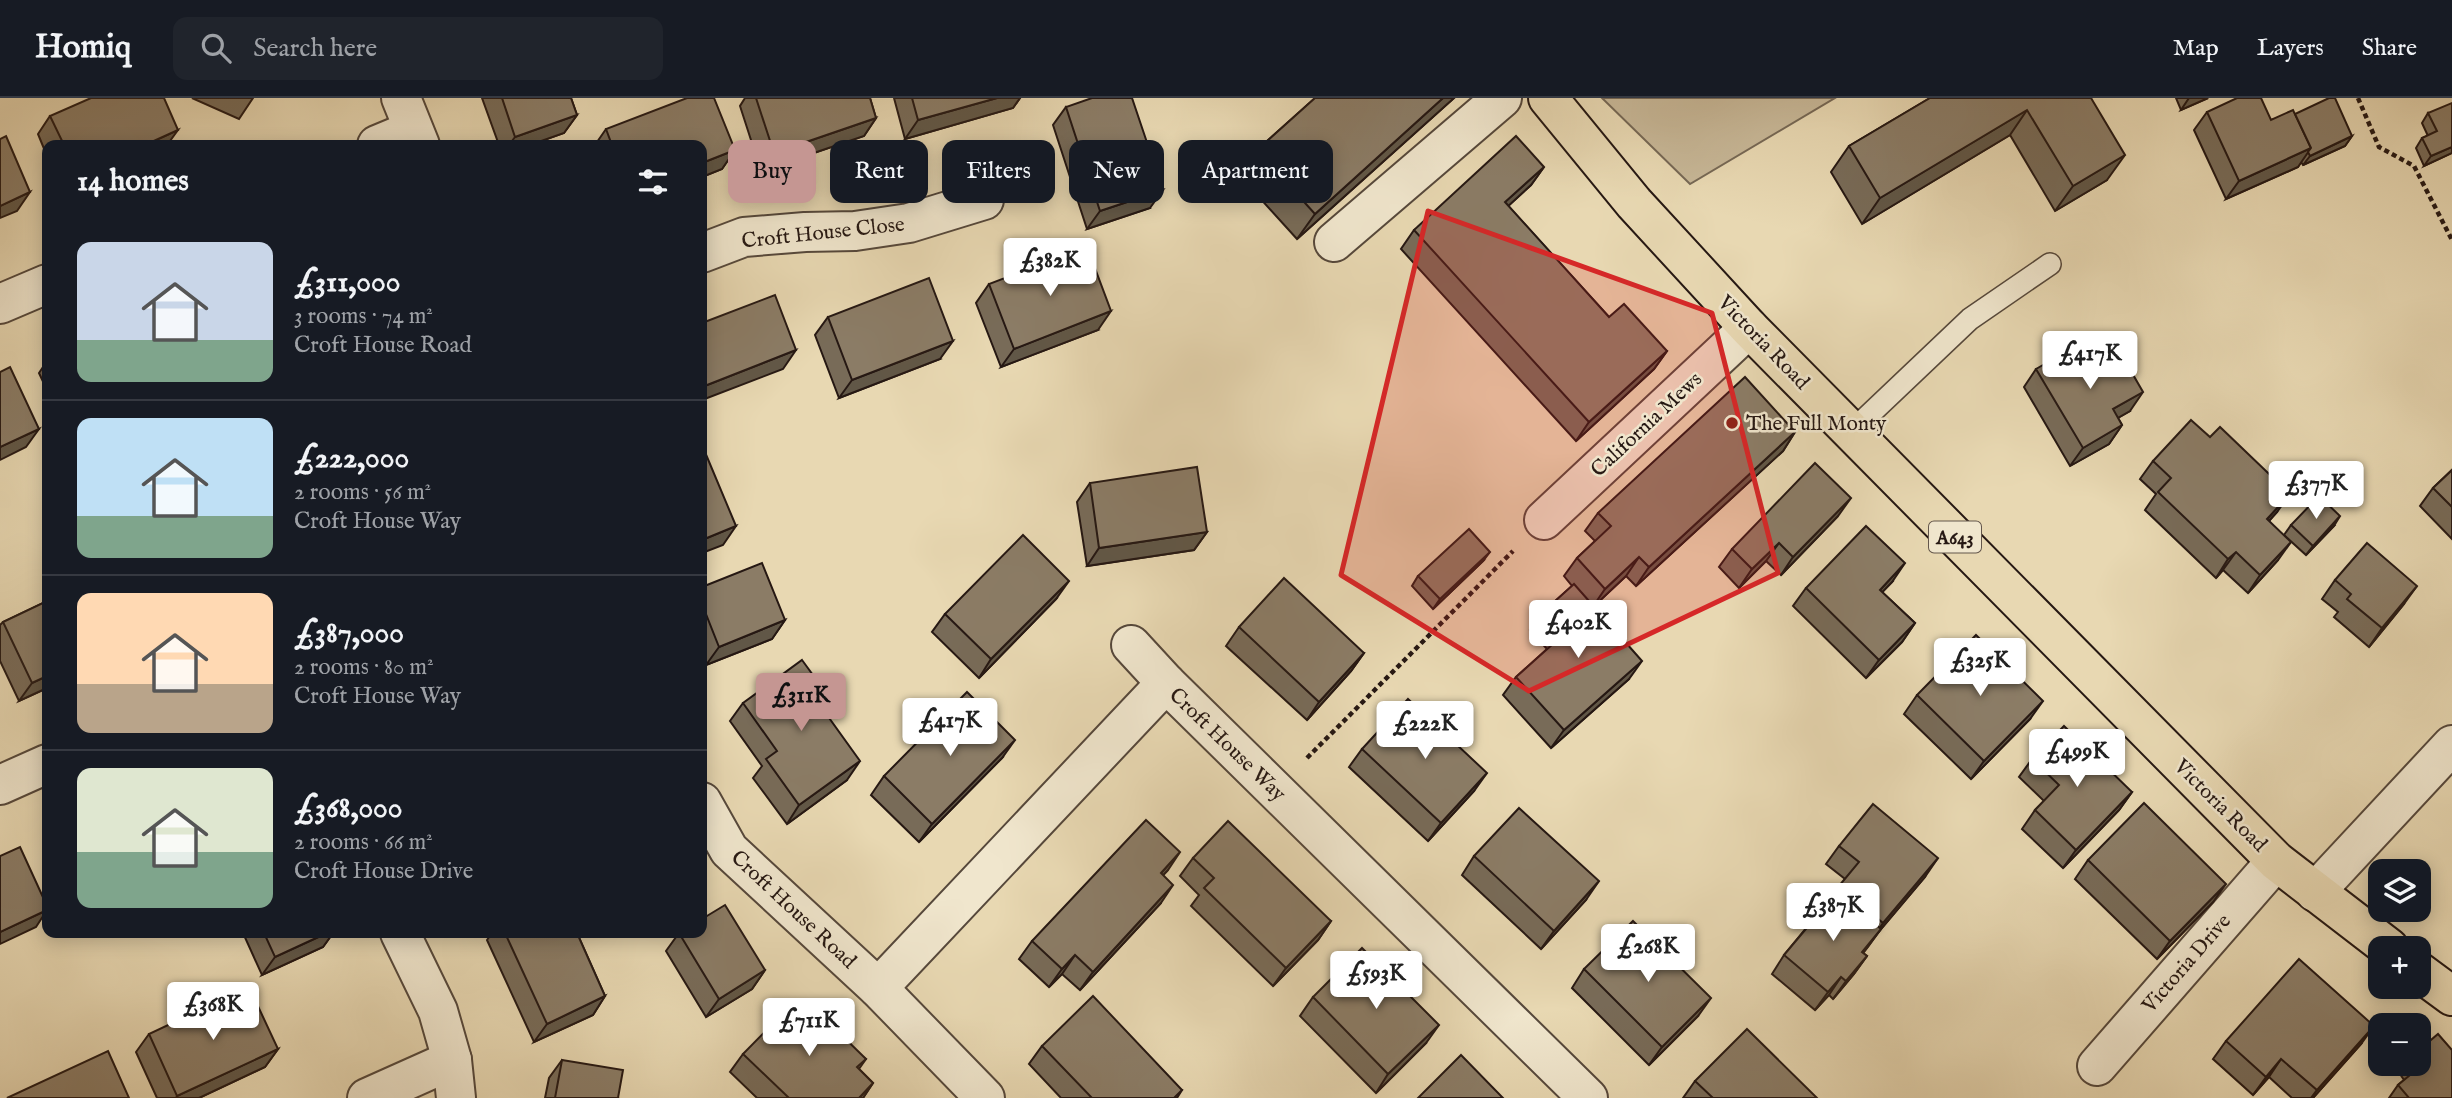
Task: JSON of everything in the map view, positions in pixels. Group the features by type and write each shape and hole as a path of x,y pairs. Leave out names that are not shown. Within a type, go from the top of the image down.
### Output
{"main road":[{"name":"Victoria Road","path":"1548,98 1634,203 1749,328 1851,432 2276,861 2373,936"},
{"path":"2431,981 2452,996"}],"street":[{"path":"1334,242 1502,98"},
{"path":"385,140 411,124"},
{"name":"Croft House Close","path":"707,251 744,237 855,231 909,223 974,203"},
{"path":"0,304 42,286"},
{"name":"California Mews","path":"1544,520 1749,328"},
{"path":"1131,645 1166,683"},
{"name":"Croft House Way","path":"878,988 1166,683 1588,1098"},
{"path":"2315,892 2452,745"},
{"path":"0,785 42,766"},
{"name":"Croft House Road","path":"707,811 729,850 878,988 985,1098"},
{"name":"Victoria Drive","path":"2097,1066 2276,861"},
{"path":"402,938 438,1011 452,1060 456,1098"},
{"path":"367,1098 452,1060"}],"lane":[{"path":"1851,432 1970,319 2050,264"}],"path":[{"path":"2358,98 2379,148 2414,166 2452,240"},
{"path":"1275,790 1544,520"}],"highlighted area":[{"path":"1428,211 1712,313 1778,573 1529,691 1341,575"}],"shaded area":[{"path":"1602,98 1835,98 1690,184"}],"building":[{"path":"91,98 164,98 178,130 156,140 62,140 50,116"},
{"path":"502,98 571,98 577,115 515,137"},
{"path":"687,98 714,98 731,140 728,140 728,153 707,161 707,140 610,140 606,129"},
{"path":"756,98 870,98 876,118 812,140 770,140"},
{"path":"912,98 997,98 918,120"},
{"path":"1092,98 1132,98 1146,140 1077,140 1066,107"},
{"path":"1315,98 1443,98 1333,198 1333,140 1268,140"},
{"path":"1930,98 2091,98 2125,155 2073,186 2027,110 1880,198 1849,146"},
{"path":"2237,98 2261,98 2271,120 2293,110 2311,148 2239,181 2207,112"},
{"path":"2329,98 2335,98 2352,136 2310,156 2308,152 2311,148 2295,114"},
{"path":"2452,103 2452,147 2431,156 2422,138 2437,131 2428,113"},
{"path":"6,136 30,192 0,206 0,139"},
{"path":"1516,136 1544,167 1505,202 1609,317 1624,304 1667,351 1589,422 1414,230"},
{"path":"1097,203 1124,203 1100,211"},
{"path":"1305,203 1327,203 1315,214"},
{"path":"1087,247 1111,311 1014,349 989,284"},
{"path":"929,278 953,341 852,380 828,317"},
{"path":"775,295 796,350 707,385 707,321"},
{"path":"2076,346 2087,365 2117,347 2143,392 2113,409 2122,425 2083,448 2036,369"},
{"path":"10,367 39,429 0,447 0,372"},
{"path":"1745,377 1795,432 1649,567 1639,557 1605,589 1577,558 1611,526 1598,513"},
{"path":"2191,420 2210,437 2220,427 2290,494 2267,519 2291,542 2260,575 2236,552 2228,559 2158,492 2171,478 2153,461"},
{"path":"707,457 736,526 707,538"},
{"path":"1815,463 1851,498 1793,557 1779,543 1752,569 1732,549"},
{"path":"1197,467 1207,532 1099,548 1090,483"},
{"path":"2452,470 2452,507 2433,488"},
{"path":"2319,496 2340,516 2313,546 2291,525"},
{"path":"1866,526 1905,563 1880,590 1915,623 1879,660 1806,588"},
{"path":"1469,529 1490,552 1440,599 1418,576"},
{"path":"1023,535 1069,581 991,659 945,614"},
{"path":"2367,543 2417,586 2382,628 2347,599 2351,594 2335,580"},
{"path":"762,563 785,620 719,647 707,617 707,585"},
{"path":"1284,578 1364,653 1319,702 1239,627"},
{"path":"1574,584 1642,661 1564,730 1516,677 1563,635 1543,612"},
{"path":"42,603 42,678 32,683 3,622"},
{"path":"1976,635 2043,701 1984,761 1917,695"},
{"path":"802,660 837,708 827,715 860,761 799,805 766,759 777,751 743,703"},
{"path":"967,692 1015,740 932,824 884,776"},
{"path":"1408,699 1487,773 1441,823 1362,749"},
{"path":"2064,726 2132,792 2076,850 2035,810 2059,785 2032,759"},
{"path":"2144,803 2226,884 2170,941 2088,860"},
{"path":"1873,804 1938,858 1883,923 1839,886 1859,862 1839,846"},
{"path":"1519,808 1599,881 1554,931 1474,856"},
{"path":"1146,820 1180,852 1161,873 1173,885 1093,972 1075,955 1062,969 1032,941"},
{"path":"1228,821 1331,921 1286,968 1204,888 1214,878 1193,858"},
{"path":"20,847 42,895 42,912 0,932 0,856"},
{"path":"1837,892 1881,929 1862,952 1867,956 1846,981 1841,977 1828,992 1784,955"},
{"path":"725,905 765,970 719,999 682,938 707,938 707,916"},
{"path":"1633,921 1711,998 1662,1047 1584,969"},
{"path":"266,938 316,938 275,957"},
{"path":"507,938 579,938 605,996 547,1024"},
{"path":"1362,948 1439,1025 1388,1074 1313,997"},
{"path":"2299,959 2368,1021 2368,1033 2317,1090 2281,1059 2266,1077 2226,1041"},
{"path":"249,987 278,1049 177,1096 149,1034"},
{"path":"1093,996 1182,1090 1174,1098 1092,1098 1042,1046"},
{"path":"793,1003 810,1019 817,1011 866,1059 857,1067 873,1083 859,1098 789,1098 743,1054"},
{"path":"1747,1029 1817,1098 1713,1098 1695,1081"},
{"path":"2438,1034 2452,1050 2452,1098 2409,1098 2398,1085 2409,1076 2431,1076 2431,1040"},
{"path":"108,1051 129,1098 7,1098"},
{"path":"1461,1055 1503,1098 1418,1098"},
{"path":"562,1060 623,1070 618,1098 555,1098"}],"place":[{"name":"The Full Monty","path":"1732,423"}]}
